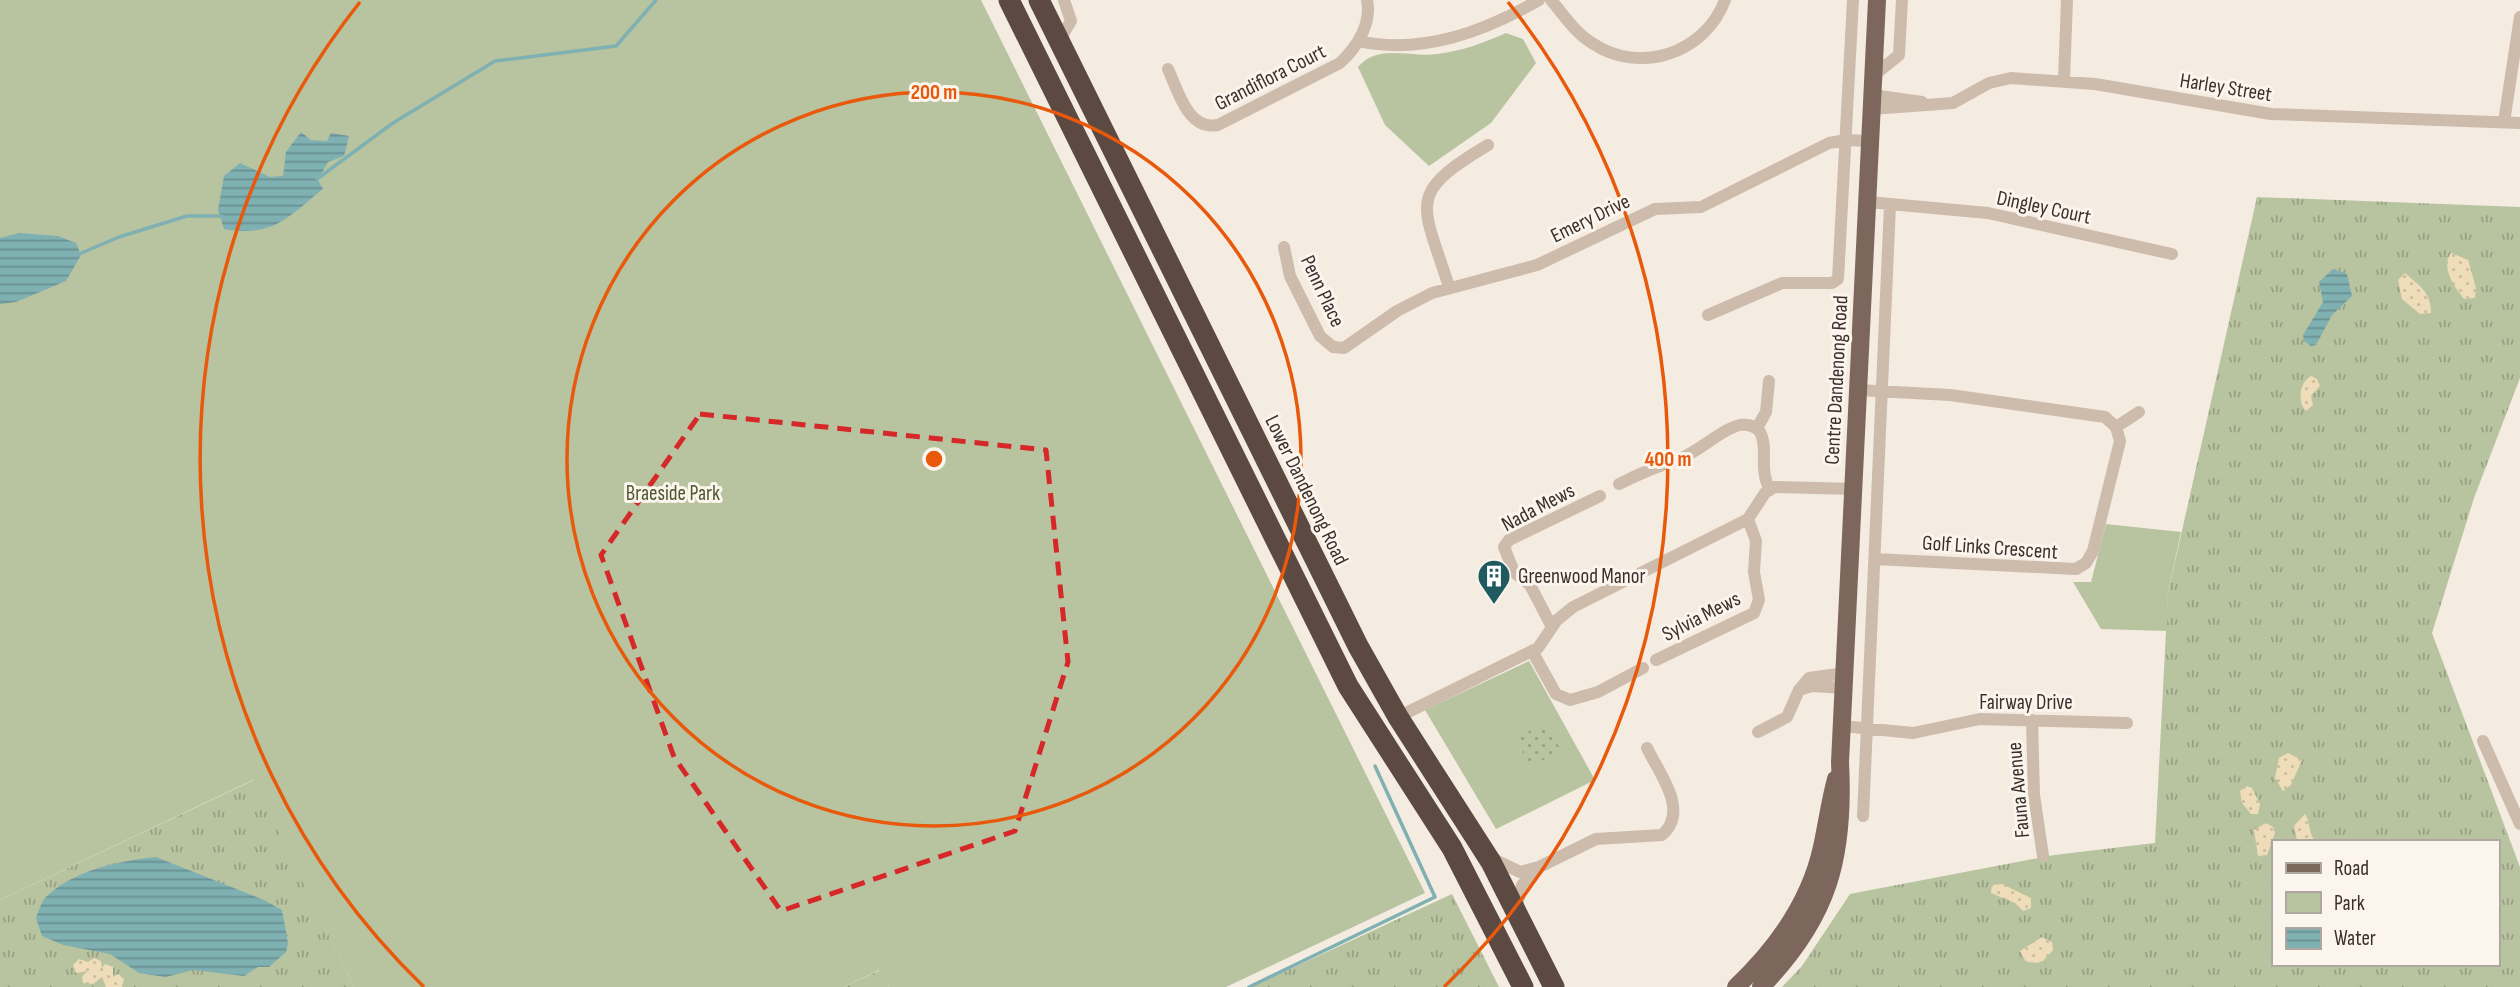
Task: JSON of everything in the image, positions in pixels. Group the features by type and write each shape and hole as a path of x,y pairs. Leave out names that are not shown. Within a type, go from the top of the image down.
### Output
{"highway":[{"path":"1009,0 1348,686 1452,848 1523,987"},
{"name":"Lower Dandenong Road","path":"1039,0 1326,586 1398,717 1487,855 1554,987"}],"main road":[{"name":"Centre Dandenong Road","path":"1761,987 1797,948 1824,899 1832,873 1843,808 1840,762 1877,0"},
{"name":"Centre Dandenong Road","path":"1737,987 1765,959 1787,929 1810,883 1822,848 1828,807 1840,762"}],"street":[{"path":"1059,41 1068,29 1071,17 1064,0"},
{"path":"1360,36 1362,0"},
{"path":"1360,36 1369,17 1367,0"},
{"path":"1360,36 1388,44 1419,45 1451,39 1539,0"},
{"path":"1551,0 1591,43 1619,56 1647,58 1674,53 1699,38 1719,15 1725,0"},
{"name":"Centre Dandenong Road","path":"1708,315 1782,283 1832,283 1839,275 1853,0"},
{"path":"1873,76 1899,55 1902,0"},
{"path":"2064,80 2067,0"},
{"path":"2504,122 2520,17"},
{"name":"Grandiflora Court","path":"1168,69 1193,119 1202,125 1213,126 1329,71 1346,57 1360,36"},
{"name":"Harley Street","path":"1872,102 1952,103 2000,79 2064,80 2271,114 2520,123"},
{"name":"Emery Drive","path":"1333,348 1349,346 1396,311 1449,287 1537,265 1655,209 1701,207 1822,146 1846,139 1870,141"},
{"path":"1449,287 1428,218 1427,199 1441,175 1488,145"},
{"name":"Dingley Court","path":"1867,210 1906,208 1988,214 2172,254"},
{"path":"1863,816 1890,210"},
{"name":"Penn Place","path":"1284,247 1290,276 1320,336 1333,348"},
{"path":"1757,428 1766,412 1769,381"},
{"path":"1858,390 1950,395 2105,417 2116,427 2139,412"},
{"path":"1619,484 1664,462 1678,460 1735,427 1746,425 1757,428 1763,438 1762,471 1770,490"},
{"name":"Golf Links Crescent","path":"1875,559 2076,569 2086,563 2093,551 2119,446 2116,427"},
{"path":"1398,717 1532,652 1544,642 1552,627 1573,607 1748,519 1770,490 1785,485 1854,489"},
{"name":"Nada Mews","path":"1552,627 1530,585 1514,572 1504,547 1509,540 1600,496"},
{"name":"Sylvia Mews","path":"1656,660 1755,613 1759,600 1754,572 1756,541 1748,519"},
{"path":"1532,652 1556,694 1570,700 1598,692 1643,668"},
{"path":"1758,732 1787,716 1804,682 1815,676 1844,680"},
{"name":"Fairway Drive","path":"1842,726 1913,733 1980,719 2127,723"},
{"name":"Fauna Avenue","path":"2032,720 2034,795 2043,856"},
{"path":"2483,741 2520,824"},
{"path":"1516,910 1524,881 1539,867 1596,839 1650,838 1667,831 1674,820 1673,803 1647,748"},
{"path":"1487,855 1513,871 1539,867"}],"highlighted area":[{"path":"700,414 1046,450 1068,662 1015,831 781,911 674,757 601,555"}],"green space":[{"name":"Braeside Park","path":"0,0 981,0 1425,893 1226,987 889,987 879,970 844,987 354,987 253,780 0,900"},
{"path":"1506,33 1523,39 1536,63 1491,123 1429,166 1385,125 1358,67 1375,55 1446,53"},
{"path":"2257,197 2520,207 2520,378 2474,498 2432,633 2520,867 2520,987 1782,987 1802,966 1850,894 2054,855 2155,843 2168,593"},
{"path":"2106,524 2181,532 2168,593 2167,631 2101,629 2073,582 2091,582"},
{"path":"1529,661 1595,780 1496,829 1425,710"},
{"path":"1548,723 1561,751 1529,767 1516,737"},
{"path":"254,780 354,987 0,987 0,900"},
{"path":"1452,894 1499,987 1251,987"},
{"path":"880,970 889,987 844,987"}],"sand":[{"path":"2451,253 2468,260 2476,288 2475,298 2464,299 2453,283 2447,265"},
{"path":"2405,273 2426,294 2431,313 2420,314 2402,299 2398,280"},
{"path":"2311,376 2317,379 2320,386 2311,396 2313,405 2306,411 2301,402 2301,392 2304,383"},
{"path":"2288,753 2302,760 2291,785 2283,791 2275,778 2279,758"},
{"path":"2247,786 2252,788 2260,804 2258,814 2251,814 2242,803 2240,791"},
{"path":"2305,814 2315,840 2297,840 2294,826"},
{"path":"2266,823 2273,827 2275,833 2267,855 2258,856 2254,830"},
{"path":"2002,884 2031,898 2031,908 2023,911 2015,903 1991,893 1992,885"},
{"path":"2042,937 2052,942 2053,950 2041,963 2026,962 2020,951"},
{"path":"94,958 101,961 102,968 105,964 113,967 113,977 118,974 124,978 122,987 106,987 102,977 93,984 83,983 82,976 88,971 76,973 73,965 79,959 88,962"}],"water":[{"path":"301,132 311,140 327,141 331,133 349,136 344,156 328,162 318,180 323,189 290,216 268,227 241,231 224,229 218,210 224,176 240,163 270,177 283,176 286,152"},
{"path":"19,233 58,236 76,243 81,255 66,281 16,302 0,304 0,238"},
{"path":"2333,269 2347,274 2352,296 2332,315 2316,345 2311,346 2304,341 2303,335 2323,302 2319,282"},
{"path":"156,857 264,900 282,910 288,943 286,952 269,967 258,967 244,976 193,970 166,977 139,973 110,954 63,945 42,936 36,918 45,898 56,888 97,868"}],"waterway":[{"path":"317,179 393,123 495,61 616,46 656,0"},
{"path":"79,254 119,237 187,216 222,216"},
{"path":"1249,987 1435,897 1375,766"}],"place":[{"name":"Greenwood Manor","path":"1494,606"}]}
